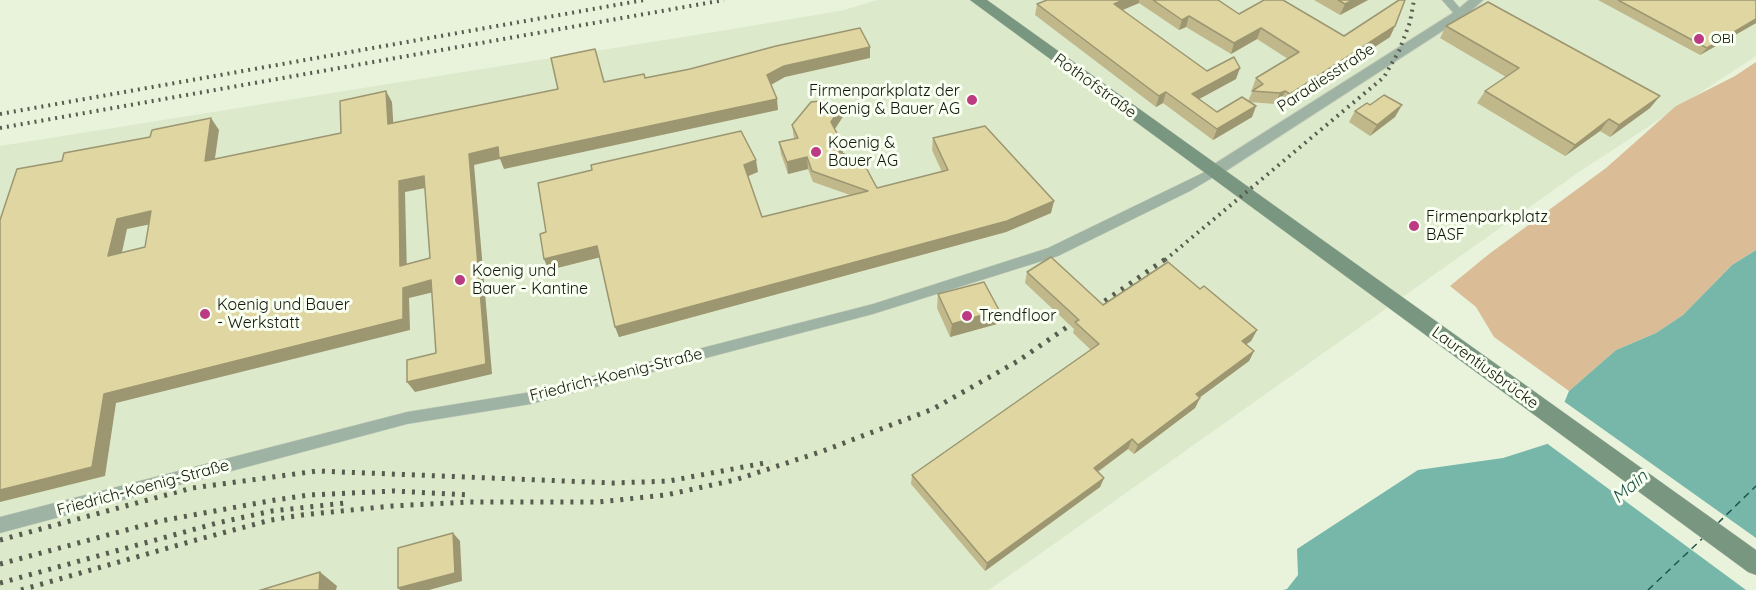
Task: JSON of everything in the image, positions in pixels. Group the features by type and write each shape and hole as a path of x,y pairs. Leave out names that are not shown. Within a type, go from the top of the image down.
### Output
{"main road":[{"name":"Rothofstraße","path":"977,0 1213,172"},
{"name":"Laurentiusbrücke","path":"1213,172 1756,564"}],"street":[{"path":"1447,0 1460,14"},
{"name":"Paradiesstraße","path":"1213,172 1460,14 1477,0"},
{"name":"Friedrich-Koenig-Straße","path":"0,525 407,418 531,398 873,309 1053,252 1186,188 1213,172"}],"shaded area":[{"path":"877,0 1756,0 1756,56 1579,172 989,590 0,590 0,146 733,29 844,10"},
{"path":"1756,62 1756,250 1732,265 1683,315 1656,333 1616,350 1569,391 1494,337 1476,307 1450,286 1489,254 1606,168 1676,106 1735,76"}],"water":[{"name":"Main","path":"1756,250 1756,590 1283,590 1287,589 1298,575 1297,549 1418,470 1503,458 1547,444 1569,391 1616,350 1656,333 1683,315 1732,265"}],"pier":[{"path":"1562,400 1756,538 1756,590 1746,590 1545,442"}],"building":[{"path":"1047,0 1123,0 1114,4 1207,71 1234,57 1240,68 1192,94 1217,112 1242,97 1256,106 1217,129 1166,92 1159,96 1037,4"},
{"path":"1153,0 1218,0 1239,14 1264,0 1283,0 1344,36 1399,0 1405,0 1395,26 1290,94 1285,91 1280,93 1252,91 1263,84 1256,78 1299,52 1261,28 1234,43 1189,16 1182,20"},
{"path":"1338,0 1353,0 1345,4"},
{"name":"OBI","path":"1618,0 1756,0 1756,19 1707,48"},
{"path":"1488,2 1660,96 1619,125 1609,119 1575,145 1485,91 1519,68 1446,26"},
{"path":"860,28 870,47 784,66 767,75 777,99 499,158 498,147 469,154 486,364 407,382 407,360 436,353 431,280 403,288 403,319 104,394 92,467 0,490 0,220 17,169 62,161 64,153 150,137 152,130 211,118 205,161 341,133 340,101 386,91 388,124 558,89 551,58 595,49 604,82 644,74 645,78 690,69 776,46","holes":["424,176 430,258 400,266 399,181","151,211 145,247 108,256 117,219"]},
{"path":"1384,95 1402,105 1377,125 1355,111 1367,103 1370,105"},
{"path":"820,101 823,108 843,104 831,122 842,143 839,152 863,162 877,188 948,170 933,138 985,126 1054,201 1007,221 615,327 597,246 544,259 540,234 546,232 538,183 592,170 591,165 741,131 756,160 744,165 762,217 868,191 812,171 807,157 787,162 779,142 798,138 792,125 811,102"},
{"path":"1051,257 1103,305 1168,262 1200,289 1204,286 1257,330 1242,341 1254,351 1196,394 1200,398 1138,445 1132,439 1094,468 1104,478 987,563 912,475 1099,344 1075,322 1079,320 1027,272"},
{"path":"984,282 999,310 952,324 938,294"},
{"path":"453,533 455,573 398,588 398,548"},
{"path":"320,572 319,590 261,590"}],"ferry route":[{"path":"1718,523 1756,486"},
{"path":"1648,590 1704,537"}],"railway":[{"path":"0,114 644,0"},
{"path":"0,128 724,0"},
{"path":"1165,260 1384,77 1399,51 1410,22 1414,0"},
{"path":"21,590 196,540 271,520 302,515 392,506 468,502 598,502 666,495 735,480 823,451 933,409 1018,361 1167,258"},
{"path":"0,540 192,488 317,471 614,483 669,481 770,462"},
{"path":"0,564 160,521 275,500 309,495 394,491 469,495"},
{"path":"0,583 217,523 272,511 345,503"}],"place":[{"name":"OBI","path":"1699,39"},
{"name":"Firmenparkplatz der Koenig & Bauer AG","path":"972,100"},
{"name":"Koenig & Bauer AG","path":"816,152"},
{"name":"Firmenparkplatz BASF","path":"1414,226"},
{"name":"Koenig und Bauer - Kantine","path":"460,280"},
{"name":"Koenig und Bauer - Werkstatt","path":"205,314"},
{"name":"Trendfloor","path":"967,316"}]}
